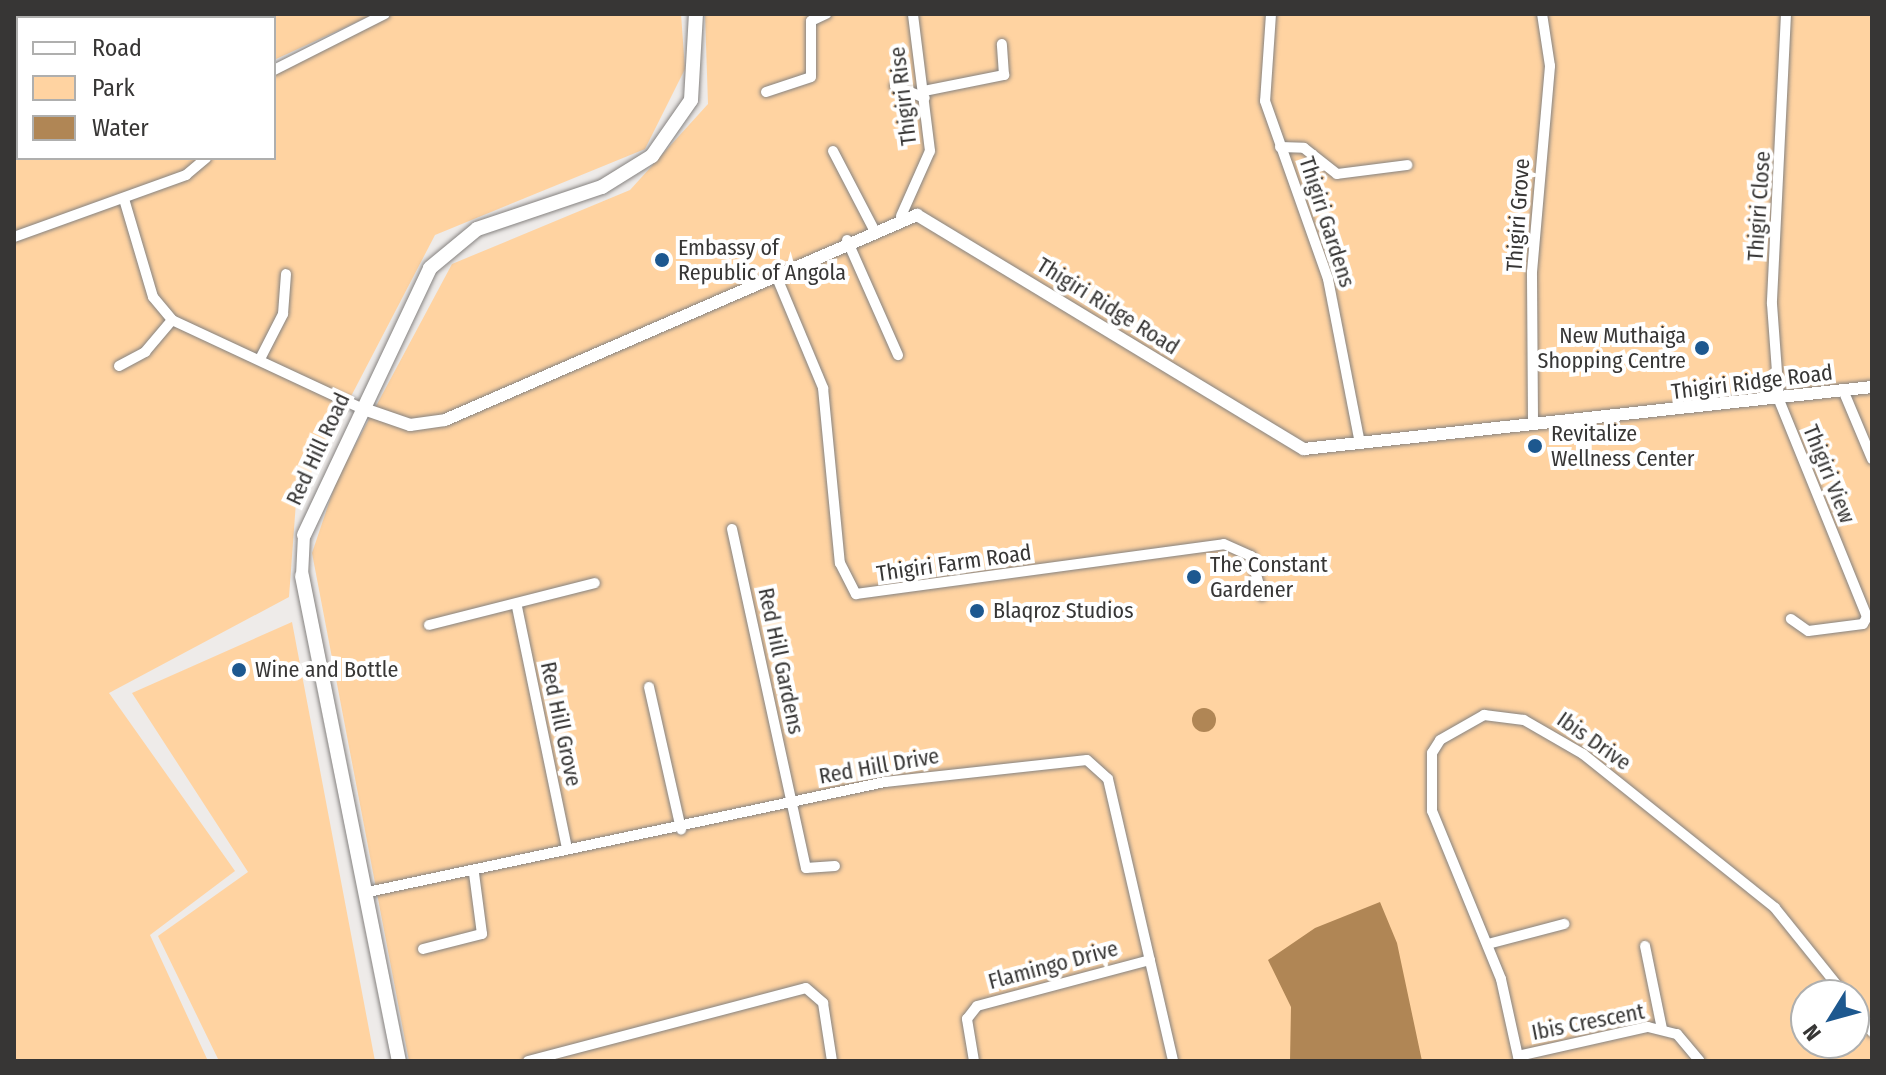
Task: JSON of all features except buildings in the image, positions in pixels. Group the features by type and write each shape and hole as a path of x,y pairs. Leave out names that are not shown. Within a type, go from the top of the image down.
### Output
{"main road":[{"name":"Red Hill Road","path":"304,535 419,284 447,250 503,217 602,187 661,146 697,79 696,14"},
{"name":"Red Hill Road","path":"302,576 368,892 399,1061"}],"street":[{"path":"276,69 385,14"},
{"path":"766,92 811,77 811,21 826,14"},
{"name":"Thigiri Rise","path":"901,216 930,151 913,14"},
{"name":"Thigiri Gardens","path":"1271,14 1263,91 1328,279 1360,444"},
{"name":"Thigiri Grove","path":"1533,420 1532,272 1550,66 1542,14"},
{"name":"Thigiri Close","path":"1779,400 1772,304 1786,14"},
{"path":"895,86 925,95 1004,75 1002,44"},
{"path":"1280,147 1304,148 1337,174 1407,165"},
{"path":"833,151 873,228"},
{"path":"14,237 186,175 204,160"},
{"path":"124,199 153,297 172,320 361,408 410,425 436,423 901,216"},
{"name":"Thigiri Ridge Road","path":"901,216 936,221 1283,441 1304,449 1533,420 1779,400 1872,387"},
{"path":"847,240 898,355"},
{"name":"Thigiri Farm Road","path":"775,273 826,398 840,563 856,594 1224,544 1251,556 1262,596"},
{"path":"260,359 283,314 286,274"},
{"path":"119,366 145,352 172,320"},
{"path":"1843,390 1872,459"},
{"name":"Thigiri View","path":"1779,400 1867,617 1863,624 1808,631 1791,619"},
{"name":"Red Hill Gardens","path":"732,529 806,868 835,866"},
{"name":"Red Hill Road","path":"302,576 304,535"},
{"path":"429,625 517,607 595,583"},
{"name":"Red Hill Grove","path":"517,607 567,849"},
{"path":"649,687 681,829"},
{"name":"Ibis Drive","path":"1519,1058 1488,944 1435,828 1431,781 1440,740 1484,715 1524,720 1583,754 1775,908 1832,979"},
{"name":"Red Hill Drive","path":"368,892 474,873 567,849 681,829 792,803 1032,762 1094,763 1108,779 1173,1061"},
{"path":"423,949 481,935 474,873"},
{"path":"1488,944 1564,924"},
{"path":"1645,946 1662,1029"},
{"name":"Flamingo Drive","path":"974,1061 967,1019 977,1006 1150,960"},
{"path":"528,1061 806,988 823,1003 832,1061"},
{"name":"Ibis Crescent","path":"1519,1058 1662,1029 1691,1045 1700,1061"}],"green space":[{"path":"14,14 80,16 16,16 16,160 276,160 276,65 390,14 681,14 685,69 645,149 435,235 296,502 289,597 109,693 235,871 150,935 208,1061 14,1061"},
{"path":"159,14 374,14 276,59 276,16"},
{"path":"705,14 1872,14 1872,1061 409,1061 312,553 337,479 452,264 630,190 708,104"},
{"path":"292,622 375,1061 219,1061 158,936 248,872 132,693"}],"water":[{"path":"1204,708 1212,712 1216,720 1212,728 1204,732 1196,728 1192,720 1196,712"},
{"path":"1380,902 1397,943 1422,1061 1290,1061 1291,1007 1268,960 1315,928"}],"place":[{"name":"Embassy of Republic of Angola","path":"662,260"},
{"name":"New Muthaiga Shopping Centre","path":"1702,348"},
{"name":"Revitalize Wellness Center","path":"1535,446"},
{"name":"The Constant Gardener","path":"1194,577"},
{"name":"Blaqroz Studios","path":"977,611"},
{"name":"Wine and Bottle","path":"239,670"}]}
